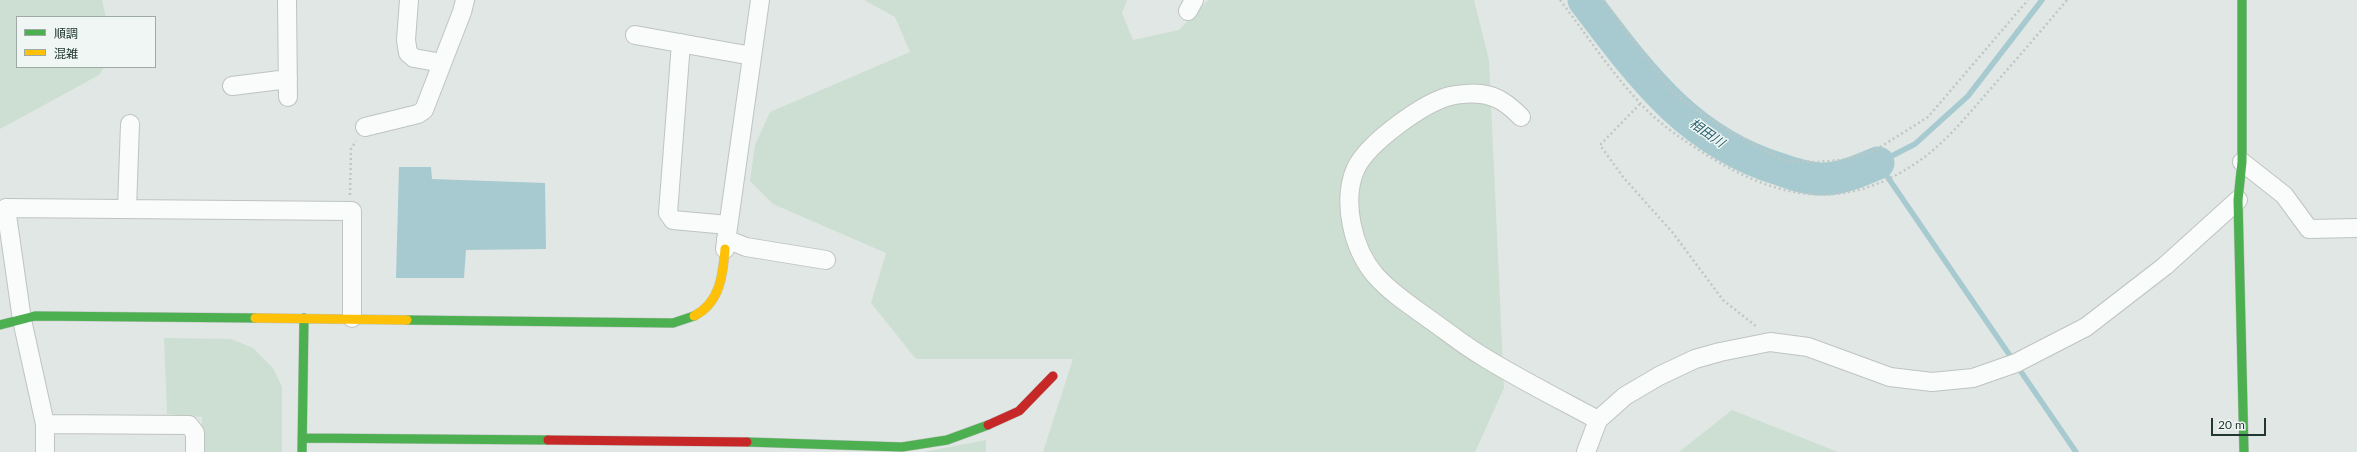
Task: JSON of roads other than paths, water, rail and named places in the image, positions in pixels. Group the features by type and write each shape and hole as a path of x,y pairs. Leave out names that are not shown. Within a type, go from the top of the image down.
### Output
{"street":[{"path":"286,0 288,4 288,97"},
{"path":"409,0 406,40 408,53 414,58 442,63"},
{"path":"365,127 418,114 424,110 462,12 465,0"},
{"path":"0,325 35,316 352,318 673,323 693,318 715,298 723,277 726,237 760,0"},
{"path":"2242,0 2242,162 2238,200 2244,452"},
{"path":"635,35 752,56"},
{"path":"681,43 668,213 673,220 726,237 746,247 826,260"},
{"path":"232,86 288,79"},
{"path":"1521,117 1505,100 1480,94 1450,96 1415,113 1374,144 1363,156 1356,169 1350,196 1351,221 1360,250 1375,275 1396,296 1481,356 1598,420"},
{"path":"127,209 130,124"},
{"path":"2242,162 2284,195 2309,229 2357,228"},
{"path":"1586,452 1598,420 1625,396 1659,376 1695,359 1766,343 1808,347 1890,377 1932,382 1973,378 2016,363 2086,327 2165,266 2238,200"},
{"path":"45,452 45,424 22,320 6,208 352,211 352,318"},
{"path":"302,452 304,318"},
{"path":"302,438 405,446 703,447 902,450 947,440 1003,420 1019,410 1053,376"},
{"path":"45,424 188,425 195,433 195,452"}],"water":[{"path":"399,167 431,167 432,179 545,183 546,249 466,250 464,278 396,278"}],"waterway":[{"name":"相田川","path":"1584,0 1646,78 1691,122 1717,141 1746,157 1790,173 1814,179 1839,177 1878,163"},
{"path":"2042,0 1968,96 1915,144 1878,163 2076,452"}]}
